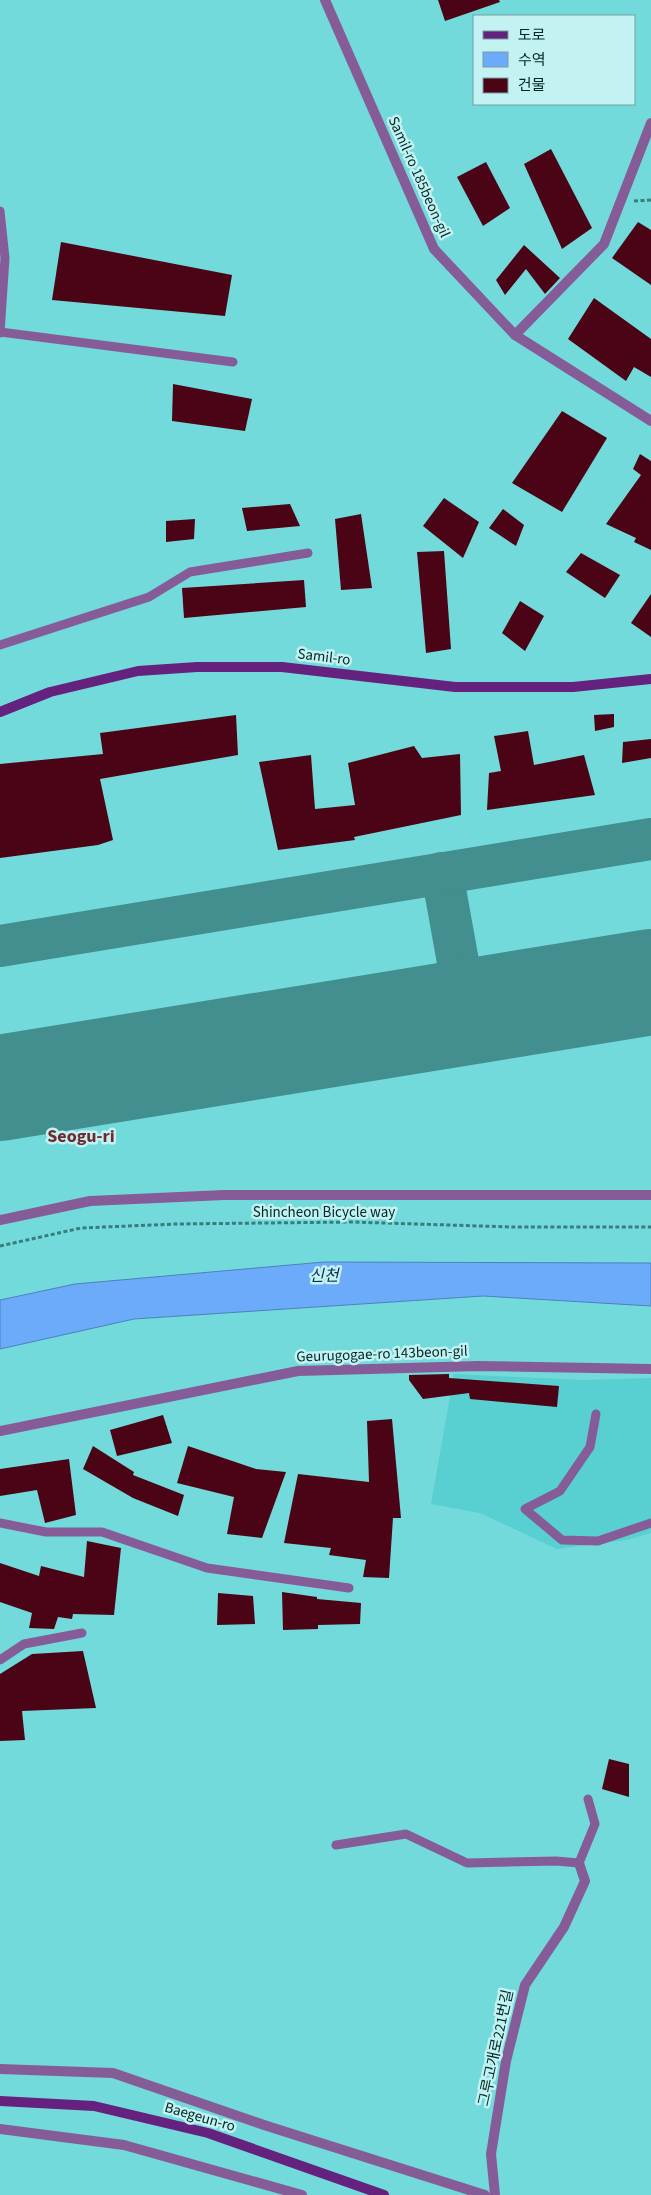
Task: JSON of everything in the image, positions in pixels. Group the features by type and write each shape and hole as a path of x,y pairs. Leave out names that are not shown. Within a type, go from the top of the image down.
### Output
{"main road":[{"name":"Samil-ro","path":"0,712 50,692 138,671 197,667 282,667 455,687 573,687 651,679"},
{"name":"Baegeun-ro","path":"0,2100 94,2106 208,2133 384,2195"}],"street":[{"name":"Samil-ro 185beon-gil","path":"325,0 434,249 515,335 651,420"},
{"path":"515,335 604,244 651,123"},
{"path":"0,1220 90,1201 224,1195 651,1195"},
{"name":"Geurugogae-ro 143beon-gil","path":"0,1431 298,1371 478,1366 651,1369"},
{"name":"그루고개로221번길","path":"495,2195 491,2154 506,2061 525,1985 564,1927 585,1881 579,1863"},
{"path":"0,2069 113,2073 273,2128 485,2195"},
{"path":"0,2128 124,2145 302,2195"}],"lane":[{"path":"0,211 6,258 1,297 0,333 233,362"},
{"path":"0,645 149,597 190,572 308,553"},
{"path":"596,1414 590,1447 560,1491 525,1509 562,1540 598,1541 651,1523"},
{"path":"0,1523 46,1532 102,1532 207,1568 349,1588"},
{"path":"0,1660 24,1644 82,1633"},
{"path":"336,1845 406,1834 467,1863 556,1861 579,1863 595,1824 588,1800"}],"path":[{"name":"Shincheon Bicycle way","path":"0,1246 81,1228 176,1224 352,1222 512,1227 651,1227"}],"shaded area":[{"path":"454,1374 582,1380 651,1378 651,1533 627,1540 557,1549 480,1513 431,1504"}],"water":[{"name":"신천","path":"324,1262 651,1263 651,1306 483,1296 134,1319 0,1349 0,1300 75,1284"}],"building":[{"path":"438,0 499,0 500,2 445,21"},
{"path":"551,149 592,228 562,249 524,164"},
{"path":"486,162 510,208 483,226 457,177"},
{"path":"638,222 651,230 651,285 612,258"},
{"path":"61,242 232,275 225,316 52,300"},
{"path":"524,245 560,278 545,294 526,269 505,295 496,280"},
{"path":"594,298 651,339 651,377 634,367 626,381 568,339"},
{"path":"173,384 252,399 245,431 172,421"},
{"path":"562,411 607,438 562,512 512,483"},
{"path":"640,454 651,461 651,550 634,542 636,538 606,524 641,475 633,469"},
{"path":"444,498 479,522 463,558 423,526"},
{"path":"290,504 300,526 247,531 242,508"},
{"path":"503,509 524,525 516,546 489,528"},
{"path":"361,514 372,588 341,590 335,519"},
{"path":"195,519 194,539 166,542 166,521"},
{"path":"444,551 451,649 426,653 417,552"},
{"path":"581,553 620,575 605,598 566,572"},
{"path":"304,580 306,607 184,618 182,588"},
{"path":"651,594 651,637 631,623"},
{"path":"520,601 544,616 525,651 502,633"},
{"path":"614,714 614,727 595,731 594,715"},
{"path":"236,715 238,755 100,779 113,840 98,845 0,858 0,764 103,754 100,733"},
{"path":"528,731 534,765 584,755 595,795 487,810 489,773 501,771 494,736"},
{"path":"651,739 651,758 622,763 623,742"},
{"path":"414,746 422,758 460,754 461,815 354,837 355,840 278,850 259,762 311,755 315,809 355,805 348,763"},
{"path":"449,1374 449,1378 559,1386 557,1407 470,1399 469,1393 423,1399 409,1380 409,1375"},
{"path":"163,1415 172,1443 117,1456 110,1430"},
{"path":"392,1419 401,1518 393,1518 389,1578 363,1577 366,1560 329,1555 331,1548 284,1543 298,1474 369,1482 367,1421"},
{"path":"93,1446 134,1472 133,1475 184,1495 178,1516 133,1498 83,1469"},
{"path":"188,1446 256,1469 286,1472 262,1538 227,1534 234,1497 177,1483"},
{"path":"69,1459 76,1515 45,1523 37,1490 0,1496 0,1469"},
{"path":"87,1541 121,1548 114,1615 73,1614 72,1619 58,1617 54,1629 29,1628 32,1613 0,1602 0,1563 39,1576 41,1566 84,1577"},
{"path":"282,1592 317,1597 317,1599 361,1603 360,1624 318,1625 318,1629 283,1630"},
{"path":"218,1593 253,1596 255,1624 217,1625"},
{"path":"83,1651 96,1708 22,1711 25,1740 0,1741 0,1674 32,1654"},
{"path":"609,1759 629,1764 629,1797 602,1789"}],"taxiway":[{"path":"0,946 651,839"},
{"path":"442,873 467,1012"}],"runway":[{"path":"0,1088 651,982"}],"district":[{"name":"Seogu-ri","path":"81,1136"}]}
